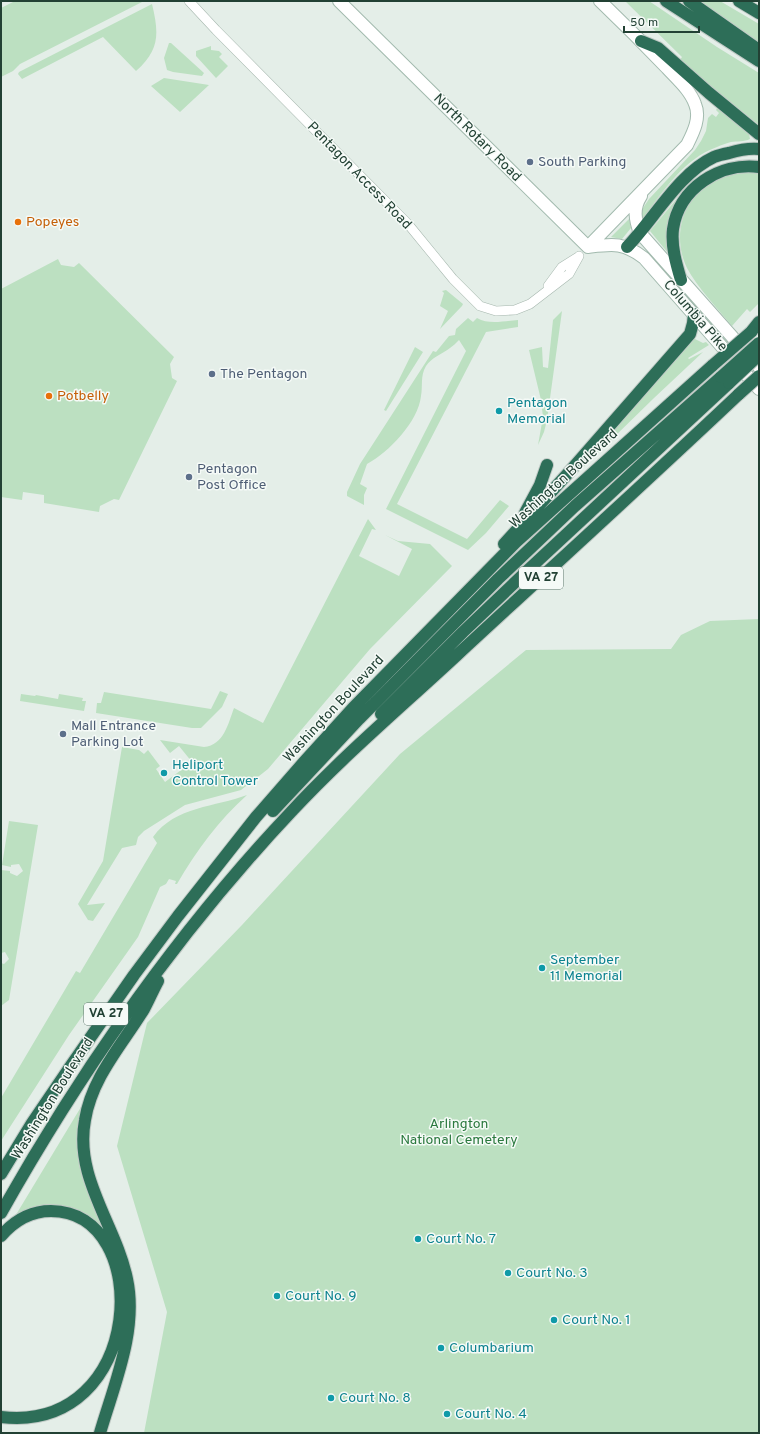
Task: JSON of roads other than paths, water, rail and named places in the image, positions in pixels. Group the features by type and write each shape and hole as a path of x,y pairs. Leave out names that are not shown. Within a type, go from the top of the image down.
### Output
{"highway":[{"path":"666,1 759,61"},
{"path":"689,1 759,50"},
{"path":"739,1 759,13"},
{"path":"641,41 658,48 759,134"},
{"path":"627,247 675,189 692,171 714,157 743,149 759,149"},
{"path":"681,280 674,255 673,238 675,222 684,201 699,184 716,172 733,167 759,167"},
{"path":"455,604 486,562 628,406 690,334 694,314"},
{"name":"Washington Boulevard","path":"1,1174 32,1123 113,1004 178,916 256,818 328,734 516,542 755,329 759,322"},
{"path":"341,760 378,716 463,632 725,380 759,344"},
{"path":"222,861 263,822 354,724 498,579 581,501 725,380 759,355"},
{"name":"Washington Boulevard","path":"1,1213 50,1130 89,1070 172,952 242,866 341,760 449,663 759,376"},
{"path":"514,532 532,501 547,465"},
{"path":"100,1433 123,1354 130,1318 129,1293 128,1280 119,1252 98,1203 87,1171 83,1145 84,1122 91,1098 102,1074 145,1008 172,952"},
{"path":"1,1236 17,1221 32,1214 41,1212 62,1212 84,1221 100,1237 109,1253 119,1284 122,1307 119,1337 113,1355 100,1381 87,1397 66,1413 47,1420 20,1421 1,1417"},
{"path":"101,1392 111,1378 123,1354"},
{"path":"1,1425 14,1428"}],"street":[{"name":"Pentagon Access Road","path":"188,1 408,224 453,279 480,306 496,312 515,310 530,304 541,295 562,267 583,252 687,145 695,128 696,105 688,93 641,41 600,1"},
{"name":"North Rotary Road","path":"339,1 573,233 583,252"},
{"name":"Pentagon Access Road","path":"640,233 635,217 635,211 639,198 647,186"},
{"path":"573,233 587,235 600,234"},
{"name":"Columbia Pike","path":"640,233 759,367"},
{"path":"583,252 615,245 627,247"},
{"name":"Columbia Pike","path":"627,247 644,258 759,389"}],"place":[{"name":"South Parking","path":"530,162"},
{"name":"Popeyes","path":"18,222"},
{"name":"The Pentagon","path":"212,374"},
{"name":"Potbelly","path":"49,396"},
{"name":"Pentagon Memorial","path":"499,411"},
{"name":"Pentagon Post Office","path":"189,477"},
{"name":"Mall Entrance Parking Lot","path":"63,734"},
{"name":"Heliport Control Tower","path":"164,773"},
{"name":"September 11 Memorial","path":"542,968"},
{"name":"Court No. 7","path":"418,1239"},
{"name":"Court No. 3","path":"508,1273"},
{"name":"Court No. 9","path":"277,1296"},
{"name":"Court No. 1","path":"554,1320"},
{"name":"Columbarium","path":"441,1348"},
{"name":"Court No. 8","path":"331,1398"},
{"name":"Court No. 4","path":"447,1414"}],"park label":[{"name":"Arlington National Cemetery","path":"459,1132"}]}
